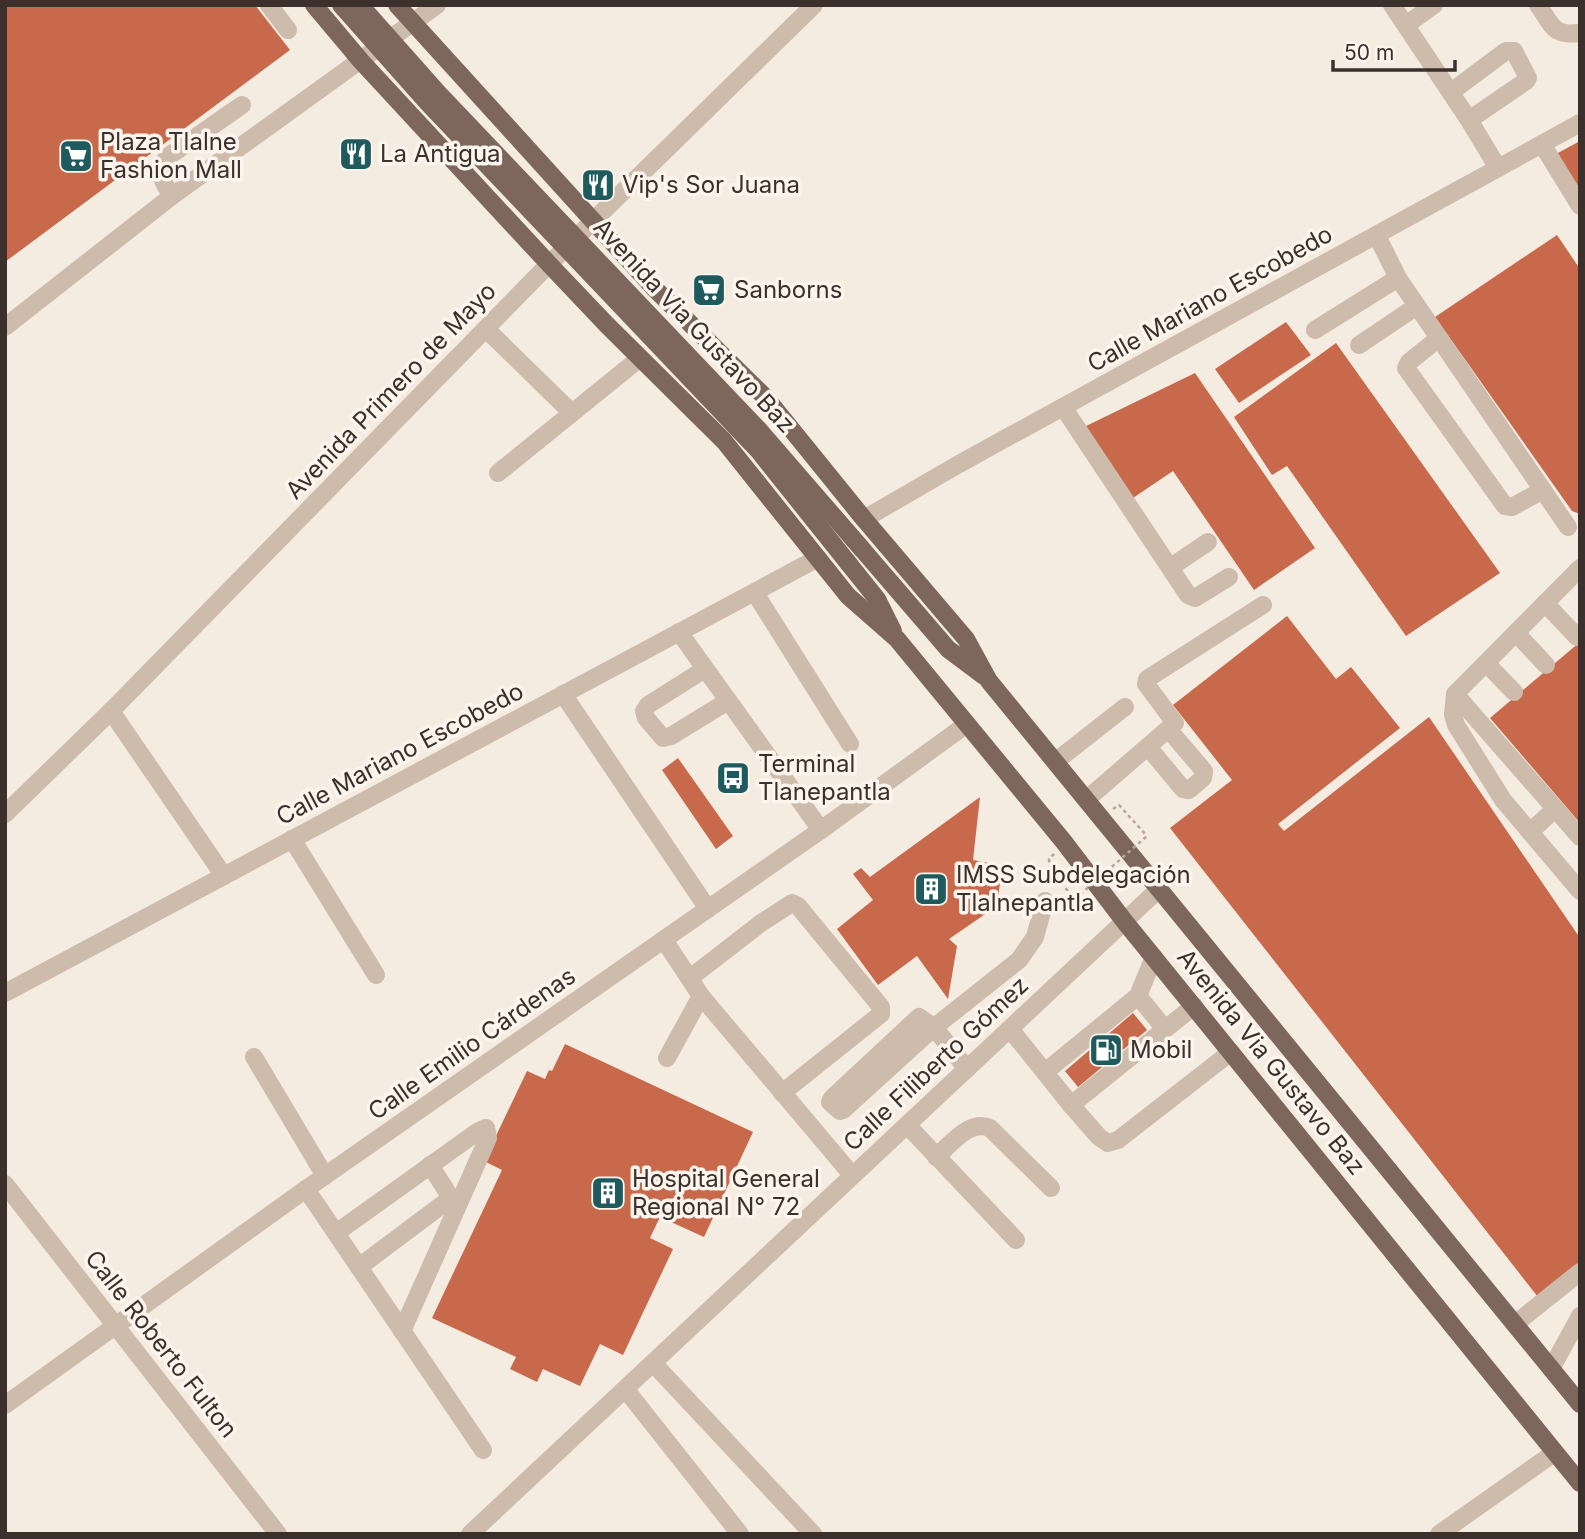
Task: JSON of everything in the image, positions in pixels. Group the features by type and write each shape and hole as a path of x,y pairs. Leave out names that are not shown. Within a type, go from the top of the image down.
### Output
{"main road":[{"name":"Avenida Via Gustavo Baz","path":"314,5 361,61 549,264 724,441 848,596 897,639 1580,1483"},
{"name":"Avenida Via Gustavo Baz","path":"341,5 427,102 758,450 877,599 897,639"},
{"name":"Avenida Via Gustavo Baz","path":"360,5 438,93 758,429 948,649 989,681"},
{"name":"Avenida Via Gustavo Baz","path":"397,5 654,288 766,398 966,639 989,681 1580,1404"},
{"path":"607,325 617,299 625,291 645,284 654,288"}],"street":[{"path":"269,5 288,30"},
{"path":"5,327 172,196 437,5"},
{"name":"Avenida Primero de Mayo","path":"5,814 111,711 549,264 814,5"},
{"path":"1392,5 1498,168"},
{"path":"1406,24 1434,5"},
{"path":"1538,5 1558,33 1580,33"},
{"path":"1451,92 1506,51 1514,51 1528,78 1469,120"},
{"path":"172,196 161,177 160,169 166,158 242,104"},
{"name":"Calle Mariano Escobedo","path":"864,519 1580,123"},
{"path":"1542,144 1580,206"},
{"path":"1377,236 1398,278 1568,527"},
{"path":"1315,330 1398,278"},
{"path":"1359,345 1417,306"},
{"path":"486,329 572,413"},
{"path":"1439,338 1409,362 1406,368 1506,506 1512,507 1543,489"},
{"path":"498,473 640,358"},
{"path":"1063,407 1192,598 1229,577"},
{"path":"1171,568 1208,542"},
{"name":"Calle Mariano Escobedo","path":"5,993 818,558"},
{"path":"1579,570 1455,694 1453,715 1456,725 1503,800 1580,891"},
{"path":"755,593 850,744"},
{"path":"1545,603 1577,637"},
{"path":"1087,799 1175,723 1146,684 1147,679 1264,605"},
{"path":"680,632 821,830"},
{"path":"1516,633 1546,665"},
{"path":"1486,663 1514,692"},
{"path":"705,669 648,705 644,711 646,718 663,738 671,736 728,701"},
{"path":"563,694 708,909"},
{"path":"1455,694 1580,837"},
{"path":"1056,761 1125,707"},
{"path":"111,711 225,876"},
{"name":"Calle Emilio Cárdenas","path":"5,1405 306,1189 821,830 967,723"},
{"path":"1148,747 1183,789 1189,790 1203,778 1205,771 1169,730"},
{"path":"1530,832 1555,809"},
{"path":"292,839 376,975"},
{"name":"Calle Filiberto Gómez","path":"470,1534 1160,888"},
{"path":"967,1069 932,1028 922,1018 917,1019 830,1102 840,1111 843,1110 932,1028 1019,960 1035,937 1045,901"},
{"path":"690,978 785,905 792,903 798,906 881,1007 881,1014 782,1093"},
{"path":"664,940 701,996 852,1175"},
{"path":"1045,1072 1138,996 1154,957"},
{"path":"667,1058 701,996"},
{"path":"1138,996 1165,1029"},
{"path":"1071,1105 1194,1006"},
{"path":"1010,1029 1071,1105 1099,1137 1108,1143 1118,1140 1231,1052"},
{"path":"254,1057 325,1176"},
{"path":"936,1157 973,1126 982,1124 990,1128 1051,1188"},
{"path":"906,1125 1016,1240"},
{"path":"336,1233 486,1128 488,1138 402,1331"},
{"path":"430,1165 450,1198"},
{"name":"Calle Roberto Fulton","path":"5,1184 278,1534"},
{"path":"359,1267 466,1187"},
{"path":"306,1189 483,1450"},
{"path":"1514,1324 1580,1272"},
{"path":"1551,1369 1580,1317"},
{"path":"653,1363 813,1534"},
{"path":"626,1390 740,1534"},
{"path":"1439,1534 1554,1453"}],"path":[{"path":"1050,870 1075,899 1147,836 1119,805"}],"building":[{"name":"Plaza Tlalne Fashion Mall","path":"5,5 255,5 290,50 5,262"},
{"path":"1580,141 1580,189 1556,154"},
{"path":"1557,235 1580,269 1580,514 1572,511 1435,317"},
{"path":"1286,322 1311,355 1239,403 1215,369"},
{"path":"1336,343 1500,573 1406,636 1287,466 1272,475 1234,417"},
{"path":"1195,373 1315,548 1254,590 1173,471 1130,500 1082,428"},
{"path":"1287,616 1336,679 1351,667 1400,728 1278,824 1284,831 1429,717 1580,938 1580,1265 1538,1297 1170,828 1232,780 1173,705"},
{"path":"1580,642 1580,823 1490,718"},
{"path":"678,758 733,836 716,849 662,770"},
{"name":"IMSS Subdelegación Tlalnepantla","path":"980,797 973,860 995,864 1001,875 997,906 949,939 957,946 948,999 917,956 878,985 837,929 873,900 853,874 861,868 870,877"},
{"name":"Mobil","path":"1133,1013 1147,1030 1078,1087 1065,1071"},
{"name":"Hospital General Regional N° 72","path":"565,1044 753,1132 704,1237 660,1217 650,1238 673,1249 623,1355 600,1344 580,1386 543,1369 537,1382 510,1369 516,1357 432,1318 502,1170 484,1161 527,1071 545,1079 549,1070 552,1071"}],"place":[{"name":"La Antigua","path":"356,154"},
{"name":"Plaza Tlalne Fashion Mall","path":"76,156"},
{"name":"Vip's Sor Juana","path":"598,185"},
{"name":"Sanborns","path":"709,290"},
{"name":"Terminal Tlanepantla","path":"733,778"},
{"name":"IMSS Subdelegación Tlalnepantla","path":"931,889"},
{"name":"Mobil","path":"1106,1050"},
{"name":"Hospital General Regional N° 72","path":"608,1193"}]}
